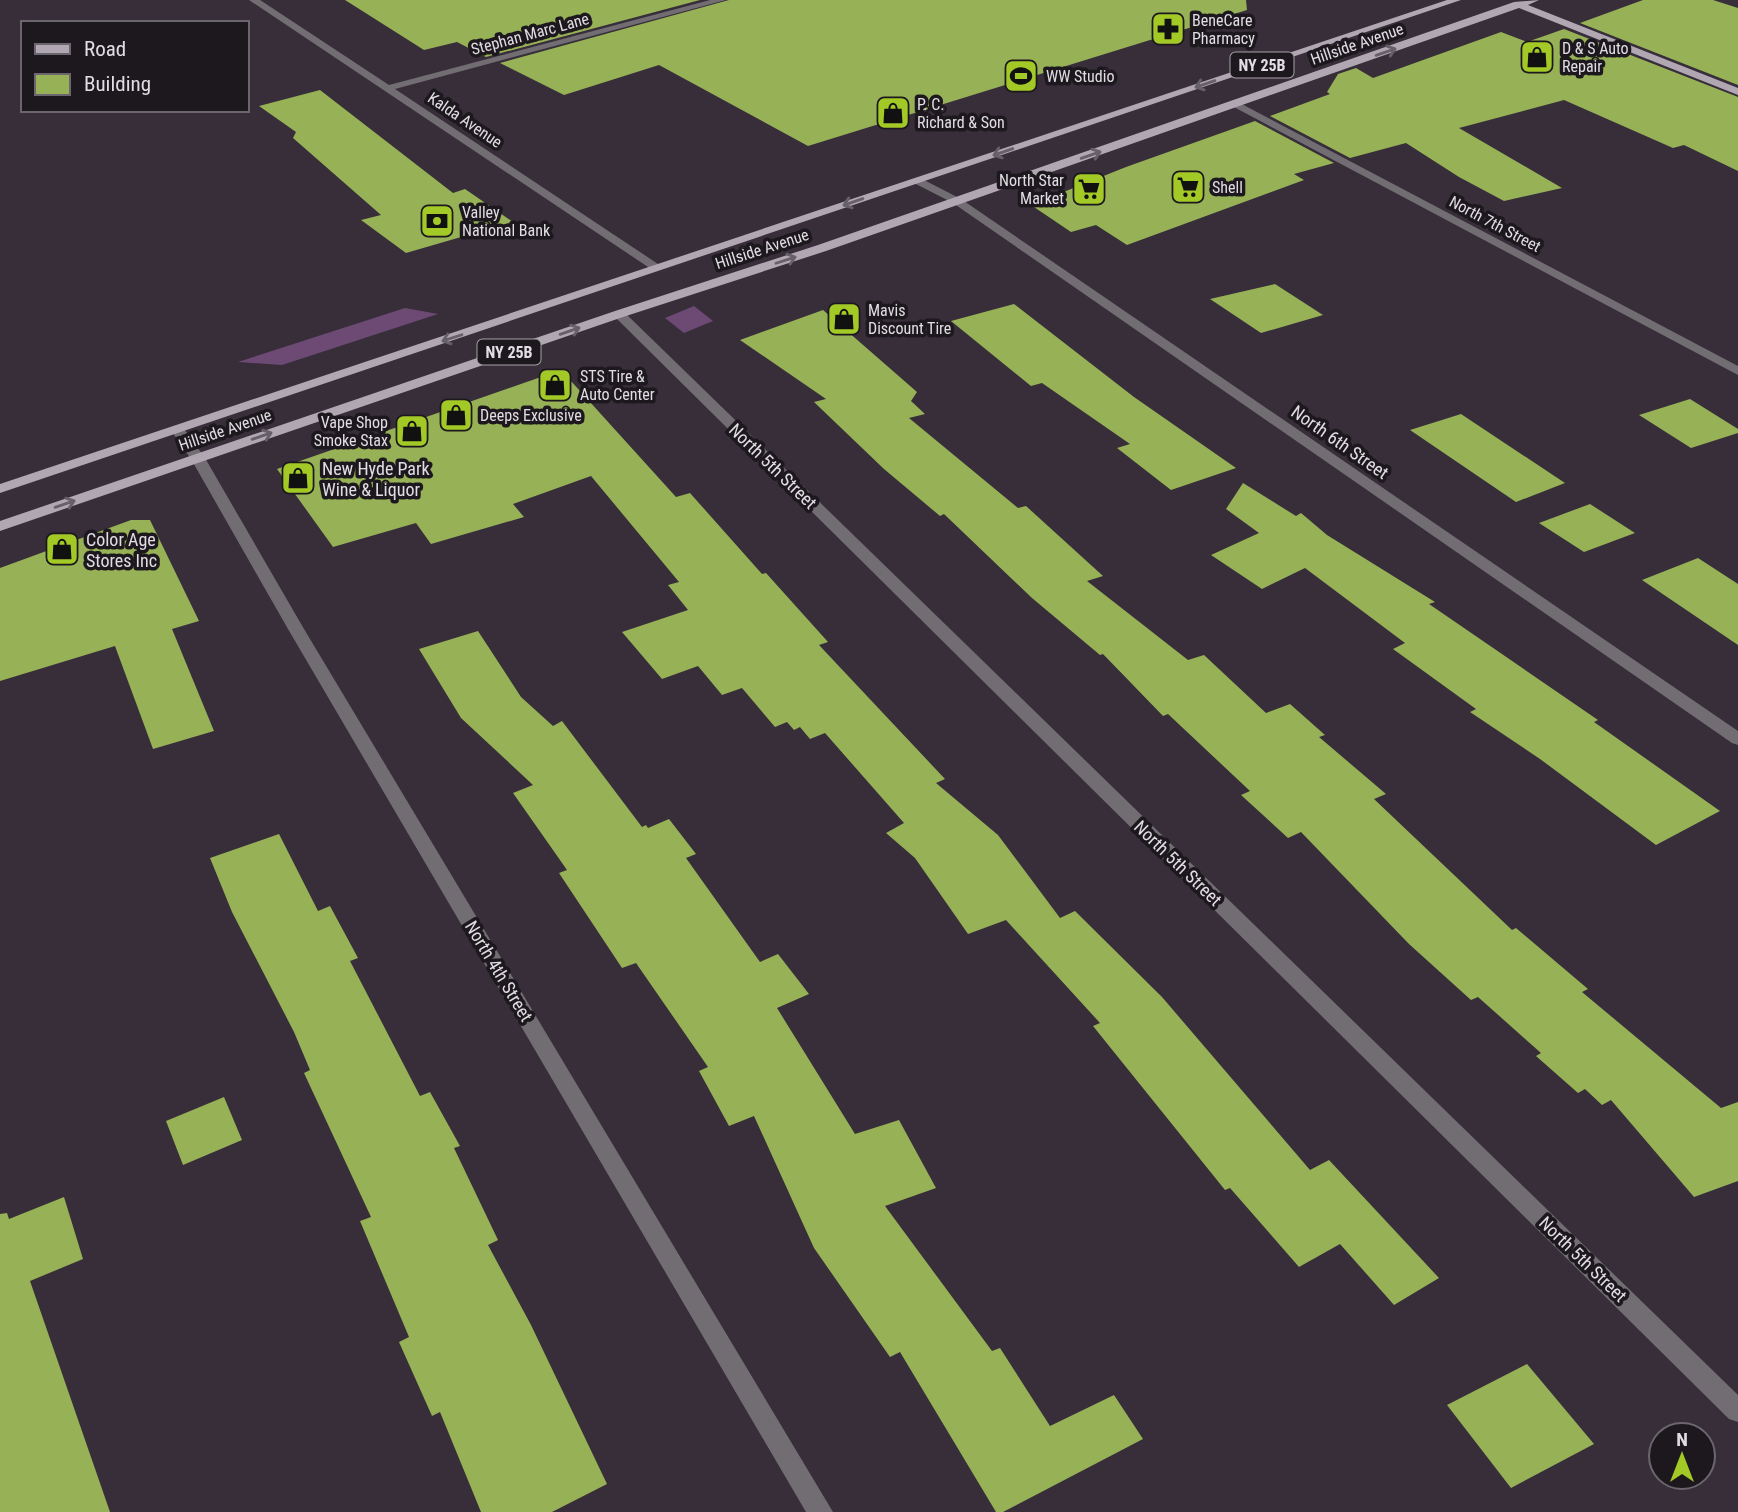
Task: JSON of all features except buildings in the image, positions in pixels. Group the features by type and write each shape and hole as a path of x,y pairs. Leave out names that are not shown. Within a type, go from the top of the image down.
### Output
{"main road":[{"name":"Hillside Avenue","path":"0,489 1456,0"},
{"path":"1508,0 1738,92"},
{"name":"Hillside Avenue","path":"0,526 957,201 1534,0"}],"street":[{"name":"Kalda Avenue","path":"254,0 658,268"},
{"name":"Stephan Marc Lane","path":"388,88 721,0"},
{"path":"671,5 681,10"},
{"name":"North 7th Street","path":"1236,104 1738,371"},
{"name":"North 6th Street","path":"918,181 957,201 1738,739"},
{"name":"North 5th Street","path":"619,314 1738,1411"},
{"name":"North 4th Street","path":"177,429 198,458 296,629 820,1512"}],"shaded area":[{"path":"694,306 713,321 684,333 665,318"},
{"path":"405,308 438,314 282,365 238,362"}],"place":[{"name":"BeneCare Pharmacy","path":"1168,29"},
{"name":"D & S Auto Repair","path":"1537,57"},
{"name":"WW Studio","path":"1021,76"},
{"name":"P. C. Richard & Son","path":"893,113"},
{"name":"Shell","path":"1188,187"},
{"name":"North Star Market","path":"1089,189"},
{"name":"Valley National Bank","path":"437,221"},
{"name":"Mavis Discount Tire","path":"844,319"},
{"name":"STS Tire & Auto Center","path":"555,385"},
{"name":"Deeps Exclusive","path":"456,415"},
{"name":"Vape Shop Smoke Stax","path":"412,431"},
{"name":"New Hyde Park Wine & Liquor","path":"298,478"},
{"name":"Color Age Stores Inc","path":"62,549"}]}
